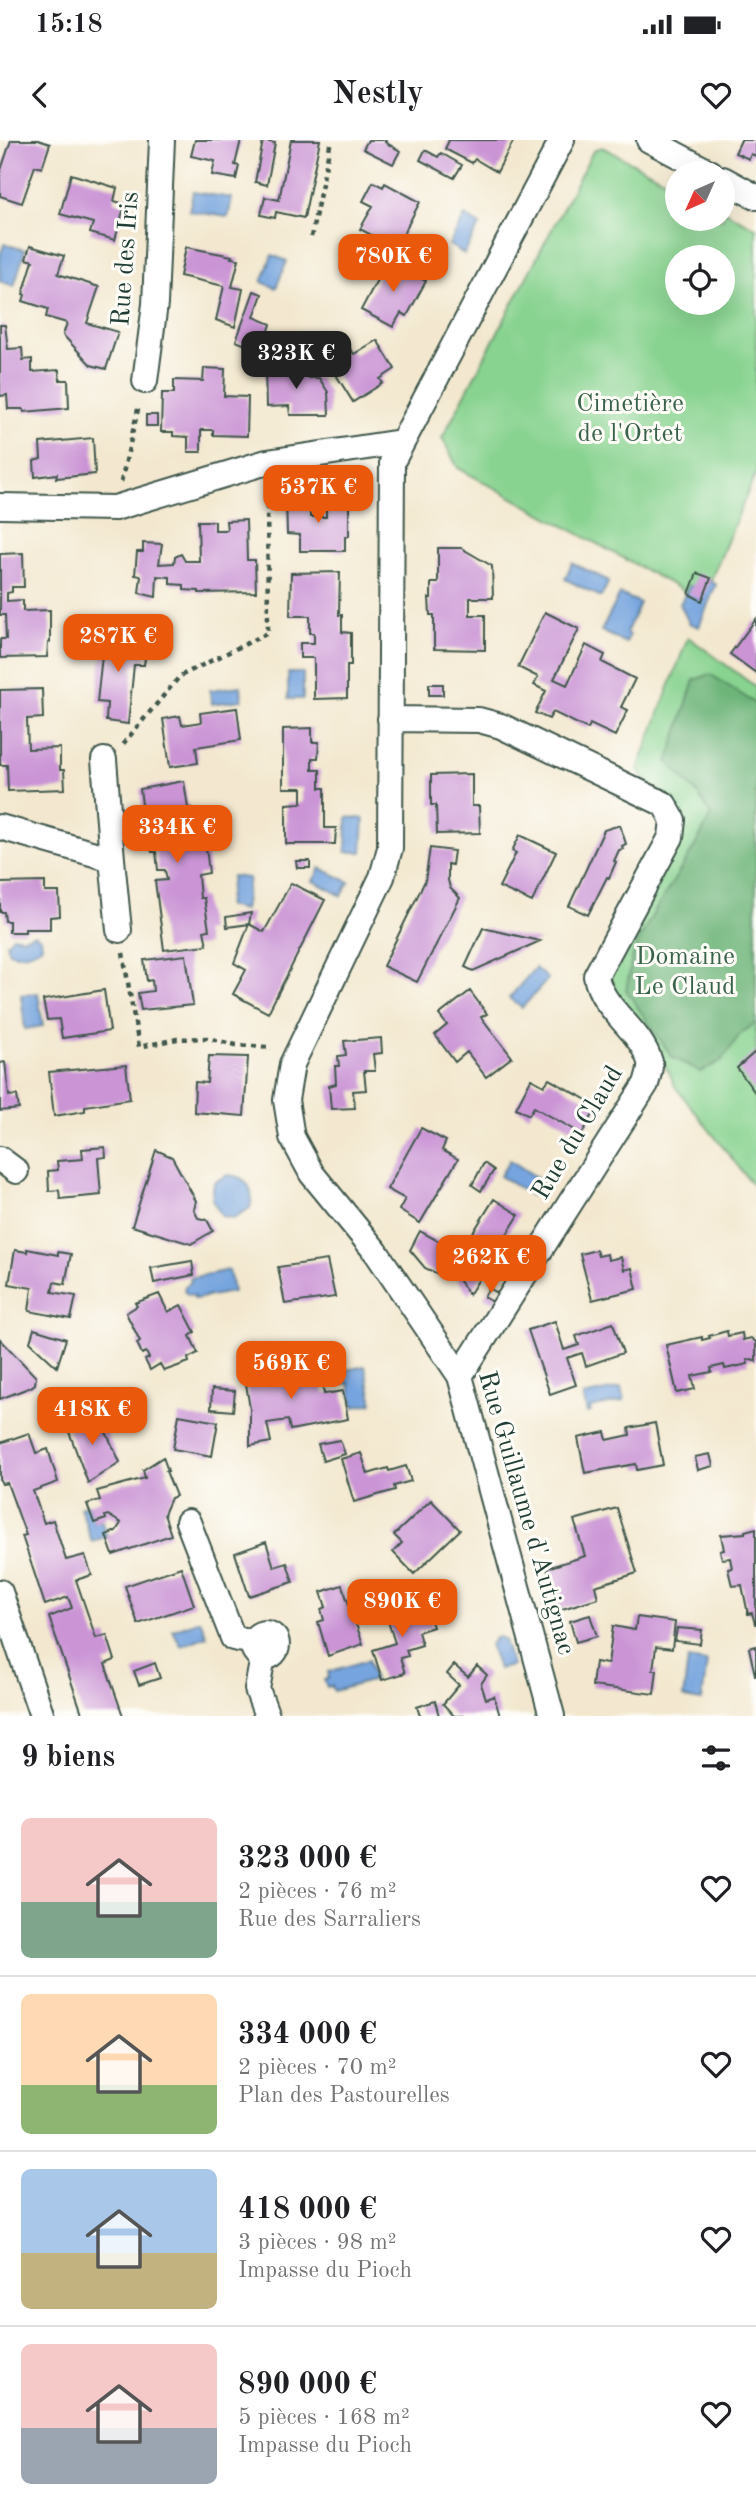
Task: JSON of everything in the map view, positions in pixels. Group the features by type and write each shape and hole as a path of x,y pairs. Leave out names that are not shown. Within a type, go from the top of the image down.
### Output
{"street":[{"name":"Rue des Iris","path":"145,381 155,303 162,140"},
{"name":"Rue Guillaume d'Autignac","path":"552,1716 460,1376 376,1252 312,1174 292,1137 286,1100 292,1063 382,877 390,848 392,462 562,140"},
{"path":"649,140 688,161"},
{"path":"735,186 756,197"},
{"path":"0,506 115,509 267,462 401,442"},
{"name":"Rue du Claud","path":"390,719 479,720 501,726 664,804 673,820 671,837 596,976 598,991 639,1041 651,1064 646,1084 460,1376"},
{"path":"104,760 119,930"},
{"path":"0,827 112,859"},
{"path":"188,1522 233,1638 258,1649 257,1689 267,1716"},
{"path":"0,1592 42,1716"}],"path":[{"path":"311,237 331,140"},
{"path":"115,509 145,381"},
{"path":"104,760 123,744 180,676 268,633 267,462"},
{"path":"119,930 139,1047 177,1039 207,1038 236,1045 267,1047 292,1063"}],"green space":[{"name":"Cimetière de l'Ortet","path":"602,147 665,180 665,231 735,231 735,217 756,228 756,473 702,601 458,468 442,438 593,151"},
{"name":"Domaine Le Claud","path":"688,637 756,687 756,1189 674,1085 670,1074 613,987 608,969 679,837 670,800 644,778 638,769"},
{"name":"Domaine Le Claud","path":"710,674 756,704 756,1023 740,1034 722,1060 701,1072 672,1057 626,990 632,958 644,931 711,815 697,793 668,762 694,680"}],"water":[{"path":"193,192 232,198 228,217 189,211"},
{"path":"465,216 480,225 464,254 449,245"},
{"path":"4,244 25,250 14,286 0,281 0,256"},
{"path":"272,255 287,261 276,288 262,282"},
{"path":"572,563 609,581 601,597 565,579"},
{"path":"700,578 716,584 699,627 689,623 680,604 689,586 697,586"},
{"path":"620,594 640,603 626,633 629,635 626,643 601,631"},
{"path":"288,673 303,673 303,699 288,699"},
{"path":"241,686 242,700 212,704 210,690"},
{"path":"347,817 364,819 362,852 346,852"},
{"path":"320,868 349,882 342,896 313,881"},
{"path":"232,876 249,878 244,910 227,906"},
{"path":"34,934 41,938 42,946 26,954 9,952 6,944 13,936 23,938"},
{"path":"535,968 548,979 522,1008 509,998"},
{"path":"38,993 43,1026 25,1029 21,995"},
{"path":"510,1160 542,1181 532,1196 500,1176"},
{"path":"228,1175 245,1181 251,1195 250,1208 233,1218 222,1216 212,1200 214,1182"},
{"path":"229,1270 233,1292 194,1299 193,1295 184,1291 185,1286 191,1282 190,1278"},
{"path":"365,1366 373,1403 354,1407 349,1383 339,1384 336,1372"},
{"path":"621,1388 624,1401 590,1408 591,1412 587,1413 583,1396"},
{"path":"87,1504 94,1522 101,1520 107,1536 92,1542 80,1507"},
{"path":"200,1620 207,1636 181,1646 173,1630"},
{"path":"495,1638 504,1640 512,1666 498,1669 490,1645"},
{"path":"688,1659 707,1662 702,1701 683,1698"},
{"path":"368,1660 374,1680 334,1691 332,1686 327,1687 324,1680 329,1678 328,1672"}],"building":[{"path":"11,140 38,140 50,144 42,168 35,166 22,203 0,196 0,173"},
{"path":"195,140 241,140 235,165 239,166 236,179 212,175 215,161 191,156"},
{"path":"291,140 320,140 304,218 276,212 275,218 261,215 265,197 279,200"},
{"path":"368,140 386,140 385,142 400,151 393,164 363,149"},
{"path":"449,140 514,140 497,172 475,159 472,163 445,149"},
{"path":"741,140 756,140 756,156 751,154 749,159 735,153"},
{"path":"263,141 275,143 267,185 255,182"},
{"path":"425,150 438,157 441,153 462,165 454,178 420,160"},
{"path":"71,174 117,188 114,201 125,204 115,240 90,233 93,223 60,214"},
{"path":"373,182 383,187 385,183 420,202 396,248 360,229 373,206 363,201"},
{"path":"30,246 64,256 58,274 99,287 87,323 118,332 106,369 91,365 63,335 67,323 46,317 48,309 23,301 33,261 26,259"},
{"path":"186,247 239,259 232,287 243,289 235,327 216,320 224,286 180,276"},
{"path":"387,261 426,281 407,316 401,313 393,327 361,310"},
{"path":"254,291 262,294 254,317 271,324 265,353 236,341"},
{"path":"0,325 5,325 8,349 22,348 23,360 32,359 32,372 59,370 60,380 68,380 69,408 24,412 23,409 8,409 7,395 0,396"},
{"path":"377,340 395,369 380,379 383,383 353,402 328,362 349,348 354,354"},
{"path":"265,367 309,367 309,378 319,378 328,392 329,415 290,415 289,406 266,407"},
{"path":"204,368 225,369 224,396 248,397 247,436 213,435 213,430 201,430 201,452 188,452 188,437 173,436 173,432 161,432 162,393 174,393 174,380 203,381"},
{"path":"146,415 157,415 157,426 146,426"},
{"path":"93,438 95,474 35,477 34,461 41,459 40,443"},
{"path":"310,496 310,517 326,517 326,501 349,501 349,536 345,537 345,551 300,551 300,535 287,534 286,497"},
{"path":"246,520 247,560 255,560 256,592 199,593 184,590 184,585 170,584 170,577 157,576 156,597 139,593 141,576 135,575 137,552 143,552 143,543 162,544 159,564 174,563 175,557 181,554 185,561 199,561 198,521 215,521 215,530 227,530 226,521"},
{"path":"438,548 461,548 492,566 493,598 470,598 470,615 485,615 485,650 434,649 434,615 430,615 429,598 431,583 438,583"},
{"path":"23,553 24,587 12,587 12,592 7,593 7,601 23,600 23,611 50,610 47,657 0,658 0,639 6,639 5,615 0,615 0,554"},
{"path":"340,572 339,615 342,615 342,632 351,633 347,698 314,699 314,658 300,658 300,643 314,643 314,633 310,633 310,616 290,616 291,573"},
{"path":"697,573 711,578 702,601 689,594"},
{"path":"545,612 579,629 554,679 567,685 586,645 605,655 602,662 635,679 621,707 628,710 615,736 590,724 588,729 553,712 549,719 535,713 546,691 534,685 538,677 518,667"},
{"path":"756,619 756,673 730,654"},
{"path":"105,627 123,630 122,642 147,645 144,665 134,665 128,724 106,721 107,703 97,702"},
{"path":"429,684 443,684 443,695 429,695"},
{"path":"42,689 43,718 27,719 28,749 60,748 60,770 64,770 65,789 8,791 7,765 0,765 0,690"},
{"path":"237,708 241,740 196,747 198,763 170,767 163,719 180,716 182,725 201,722 200,713"},
{"path":"312,728 312,742 319,742 318,758 312,758 312,770 320,770 320,788 325,788 325,828 336,828 335,844 286,844 286,804 302,803 302,788 283,788 283,729"},
{"path":"472,774 472,806 479,806 480,833 437,834 436,805 431,805 431,775"},
{"path":"184,781 188,808 193,808 198,848 206,847 209,873 198,875 200,898 204,898 209,930 204,931 207,945 164,950 155,881 167,880 165,870 158,870 156,852 152,852 148,826 145,827 140,789"},
{"path":"620,825 626,844 619,850 609,878 607,877 588,915 569,906 604,830"},
{"path":"520,835 556,852 532,902 499,887 516,853 512,851"},
{"path":"430,848 454,851 452,865 448,864 448,880 450,888 460,898 417,982 383,966 425,881"},
{"path":"296,861 310,861 310,868 297,868"},
{"path":"45,882 45,892 59,892 60,916 50,917 50,929 9,932 9,921 5,921 4,912 0,912 0,883"},
{"path":"291,883 325,900 268,1013 233,994 246,970 234,963 249,924 264,932"},
{"path":"251,913 249,924 227,927 226,917"},
{"path":"483,928 540,941 473,971 465,967"},
{"path":"186,955 193,1005 141,1010 138,993 153,991 152,980 147,981 144,960"},
{"path":"104,990 110,1031 62,1038 59,1019 47,1020 43,1000"},
{"path":"470,991 487,1014 481,1017 512,1057 486,1077 467,1052 455,1062 435,1035 447,1025 439,1015"},
{"path":"381,1038 382,1053 373,1054 375,1071 364,1071 366,1090 353,1091 355,1108 331,1109 329,1086 336,1084 335,1066 339,1066 338,1056 346,1055 344,1041"},
{"path":"756,1051 756,1094 737,1068"},
{"path":"209,1056 248,1057 244,1116 194,1112 195,1082 207,1083"},
{"path":"5,1062 9,1096 17,1095 19,1109 0,1111 0,1063"},
{"path":"126,1065 130,1099 85,1106 85,1111 54,1116 49,1072"},
{"path":"531,1079 544,1086 549,1079 598,1106 582,1134 534,1107 529,1115 516,1108"},
{"path":"421,1128 446,1141 442,1150 458,1159 420,1223 399,1210 405,1199 387,1189"},
{"path":"105,1147 106,1157 98,1158 101,1195 60,1199 59,1190 49,1191 48,1171 58,1170 57,1161 83,1159 82,1149"},
{"path":"156,1150 172,1157 196,1201 194,1210 198,1218 207,1220 213,1231 191,1244 132,1226"},
{"path":"484,1163 494,1170 481,1191 472,1185"},
{"path":"494,1199 519,1215 469,1295 446,1263 440,1275 425,1268 410,1250 420,1231 440,1242 438,1246 451,1255 459,1243 464,1247"},
{"path":"27,1249 58,1255 58,1252 71,1254 65,1284 54,1282 52,1292 76,1296 71,1319 29,1311 32,1288 9,1284 15,1250 27,1252"},
{"path":"596,1250 598,1256 607,1254 608,1260 621,1257 624,1270 632,1268 637,1289 592,1300 580,1254"},
{"path":"327,1260 335,1297 285,1304 278,1267"},
{"path":"192,1261 194,1275 154,1283 151,1268"},
{"path":"489,1288 499,1294 493,1302 484,1297"},
{"path":"159,1294 168,1312 181,1305 195,1332 190,1336 198,1353 188,1358 189,1362 164,1371 160,1364 150,1370 145,1360 149,1358 146,1352 142,1354 137,1343 140,1341 126,1313 137,1306 135,1303"},
{"path":"555,1321 564,1350 579,1345 576,1336 613,1323 623,1353 586,1366 582,1353 567,1358 576,1385 550,1394 528,1330"},
{"path":"34,1329 66,1339 57,1367 30,1342"},
{"path":"727,1331 728,1336 742,1333 743,1340 751,1338 756,1342 756,1361 747,1360 748,1364 725,1369 724,1365 711,1368 712,1372 692,1376 695,1389 677,1393 666,1345 702,1337 702,1340"},
{"path":"0,1339 36,1377 35,1384 31,1387 0,1399"},
{"path":"319,1363 324,1394 343,1391 348,1419 290,1430 288,1420 267,1423 271,1442 250,1446 250,1409 245,1377"},
{"path":"212,1389 235,1391 233,1411 211,1409"},
{"path":"84,1413 106,1432 120,1462 88,1483 68,1429 73,1427 69,1419"},
{"path":"179,1415 218,1422 212,1456 173,1449"},
{"path":"655,1423 663,1465 637,1470 636,1464 585,1473 578,1438 605,1432 607,1440 630,1435 629,1428"},
{"path":"29,1433 36,1453 48,1449 58,1482 33,1491 44,1523 53,1520 66,1560 85,1555 92,1575 76,1580 96,1638 107,1635 115,1660 105,1664 123,1716 83,1716 49,1617 72,1608 68,1597 45,1605 22,1536 26,1535 7,1483 2,1484 0,1479 0,1443"},
{"path":"340,1440 345,1454 323,1461 318,1444"},
{"path":"361,1453 368,1474 406,1466 411,1481 394,1486 395,1490 354,1502 341,1459"},
{"path":"710,1454 713,1466 698,1470 695,1457"},
{"path":"163,1457 176,1496 171,1498 164,1514 171,1535 113,1555 106,1535 116,1531 121,1523 108,1515 105,1516 106,1519 94,1523 87,1504 100,1500 97,1491 145,1478 143,1470"},
{"path":"431,1500 460,1530 414,1574 393,1552 402,1543 394,1535"},
{"path":"617,1508 637,1573 595,1586 598,1598 559,1610 547,1568 585,1556 574,1520"},
{"path":"756,1528 755,1624 752,1613 748,1614 742,1585 732,1586 728,1569 732,1568 730,1558 722,1559 720,1551 724,1550 721,1535 745,1533"},
{"path":"266,1542 274,1567 287,1563 293,1582 249,1596 235,1553"},
{"path":"181,1567 194,1605 138,1624 125,1586"},
{"path":"342,1585 363,1644 328,1656 318,1622 324,1620 321,1609 326,1607 321,1592"},
{"path":"425,1603 433,1627 418,1632 422,1645 406,1650 408,1656 400,1658 405,1673 382,1680 373,1650 395,1643 386,1615"},
{"path":"590,1615 597,1636 576,1642 570,1621"},
{"path":"637,1617 675,1622 672,1649 656,1647 654,1694 592,1686 595,1662 608,1664 613,1626 635,1630"},
{"path":"677,1628 702,1630 700,1644 675,1641"},
{"path":"756,1646 756,1675 755,1675 749,1648"},
{"path":"155,1663 160,1678 139,1685 134,1671"},
{"path":"454,1665 468,1677 477,1666 487,1675 481,1684 486,1699 494,1696 500,1716 454,1716 443,1704 459,1685 447,1674"},
{"path":"435,1701 439,1716 420,1716 417,1707"}]}
